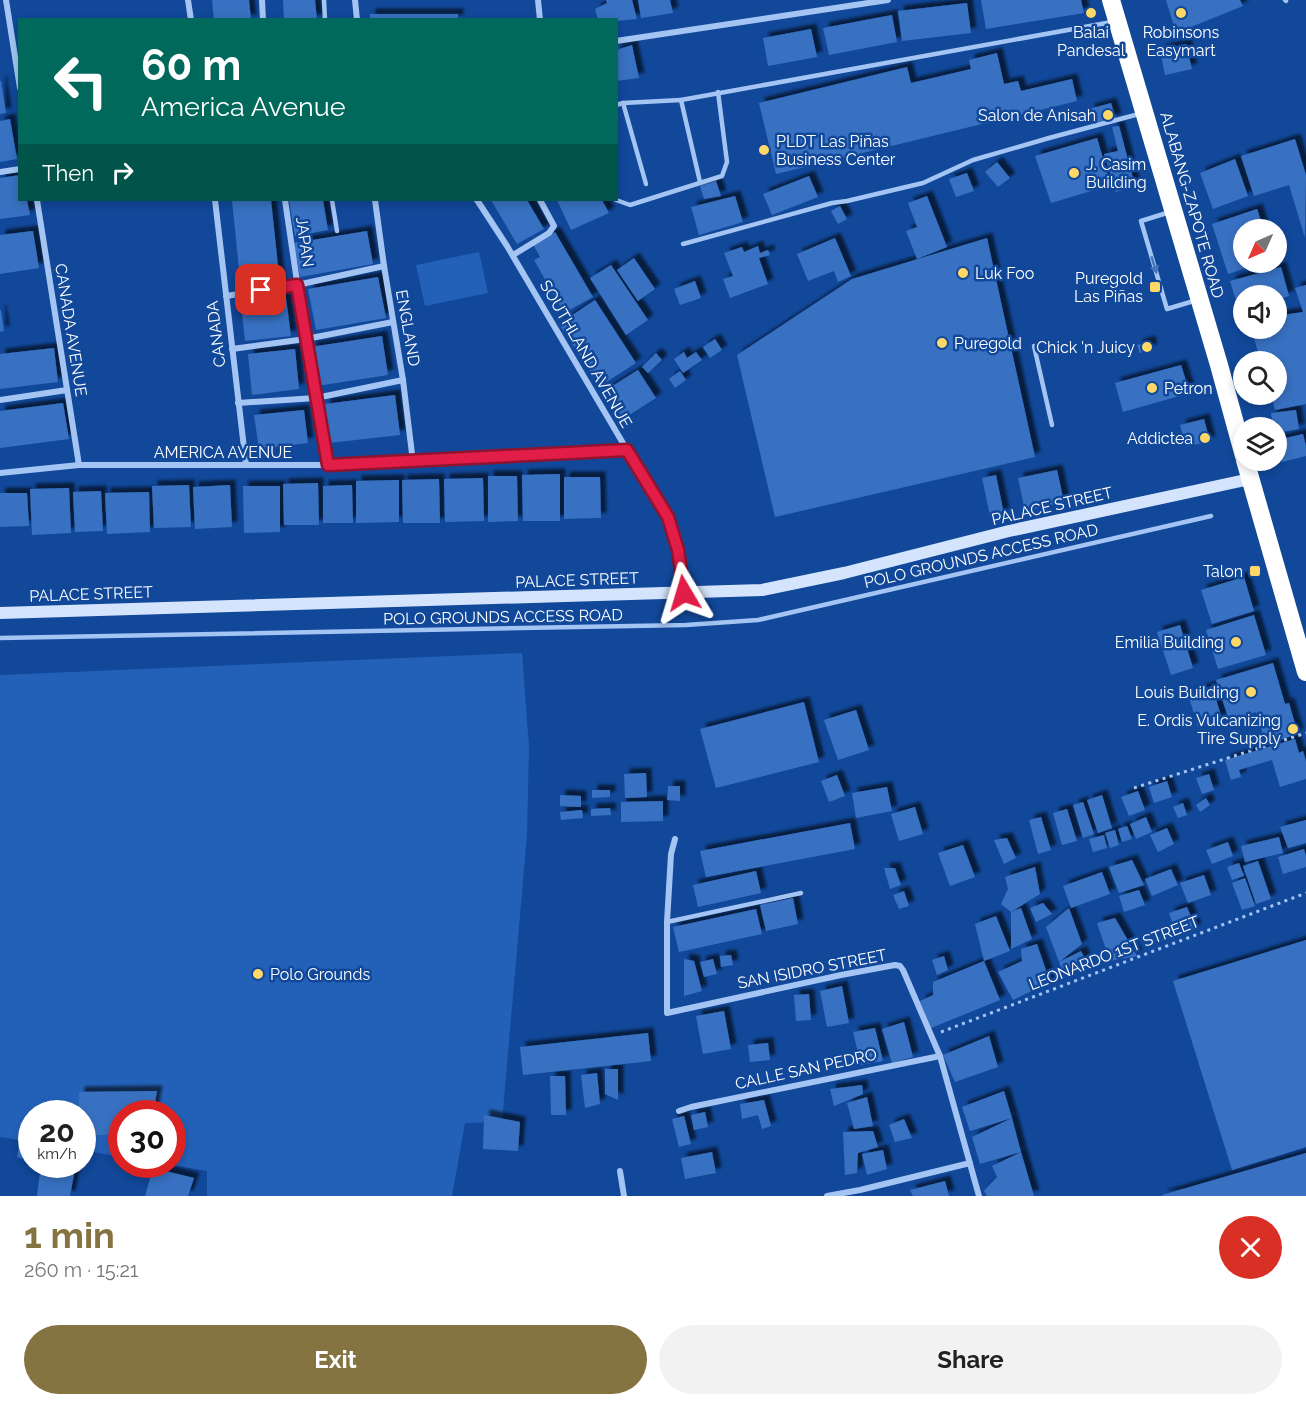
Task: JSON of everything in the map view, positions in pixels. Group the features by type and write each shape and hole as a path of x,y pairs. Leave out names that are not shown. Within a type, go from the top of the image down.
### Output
{"highway":[{"name":"ALABANG-ZAPOTE ROAD","path":"1112,0 1233,418"},
{"path":"1248,471 1306,672"}],"street":[{"path":"6,0 18,75"},
{"path":"188,0 191,18"},
{"path":"262,0 263,18"},
{"path":"355,0 357,18"},
{"path":"538,0 540,18"},
{"path":"618,41 888,0"},
{"path":"0,172 18,169"},
{"name":"CANADA AVENUE","path":"37,201 79,465"},
{"name":"CANADA","path":"214,201 246,465"},
{"name":"JAPAN","path":"285,201 328,465"},
{"name":"ENGLAND","path":"375,201 403,380 413,462"},
{"name":"SOUTHLAND AVENUE","path":"478,201 513,255 668,517 678,550 684,593"},
{"path":"513,255 549,233 554,226 541,201"},
{"path":"226,296 297,285 384,266"},
{"path":"232,349 306,339 393,322"},
{"path":"238,403 316,398 403,380"},
{"path":"0,400 67,390"},
{"name":"AMERICA AVENUE","path":"0,473 79,465 328,465 627,450"},
{"name":"PALACE STREET","path":"0,614 762,590 844,573 1009,531 1250,479"},
{"path":"667,922 671,854 675,839"},
{"name":"SAN ISIDRO STREET","path":"667,922 667,1013 841,975 900,966 939,1056 979,1196"},
{"name":"CALLE SAN PEDRO","path":"679,1110 939,1056"},
{"path":"827,1196 861,1193 970,1163"},
{"path":"620,1171 624,1196"}],"lane":[{"path":"324,0 325,18"},
{"path":"618,104 681,100 1117,21"},
{"path":"618,201 630,205 722,176 727,162 718,92"},
{"path":"681,100 700,182"},
{"path":"623,103 646,184"},
{"path":"683,244 832,203 923,183 973,160 1145,113"},
{"path":"332,201 337,231"},
{"path":"1173,211 1141,221 1144,232 1167,309 1199,300"},
{"path":"1034,346 1052,425"},
{"name":"POLO GROUNDS ACCESS ROAD","path":"0,638 686,625 758,620 1212,516"},
{"path":"667,922 801,893"}],"path":[{"path":"1134,788 1306,734"},
{"name":"LEONARDO 1ST STREET","path":"931,1035 1306,893"}],"shaded area":[{"path":"479,252 488,293 425,306 416,265"},
{"name":"Polo Grounds","path":"522,653 529,747 527,835 502,1122 465,1123 452,1196 207,1196 207,1171 186,1168 186,1100 108,1100 108,1155 96,1152 96,1100 18,1100 18,1140 0,1137 0,675"}],"building":[{"path":"212,0 249,0 251,18 214,18"},
{"path":"283,0 315,0 317,18 284,18"},
{"path":"606,0 632,0 637,19 618,21 618,18 597,18 595,9 607,3"},
{"path":"638,0 670,0 673,13 641,18"},
{"path":"981,0 1081,0 1084,13 986,29"},
{"path":"1166,0 1240,0 1243,6 1176,33"},
{"path":"967,3 971,33 902,41 898,11"},
{"path":"370,14 458,14 458,18 370,18"},
{"path":"892,15 897,42 829,55 823,28"},
{"path":"811,29 817,57 768,66 763,38"},
{"path":"1186,44 1192,69 1165,75 1160,50"},
{"path":"632,45 639,78 618,81 618,49"},
{"path":"997,53 1004,84 1018,81 1021,91 1072,79 1077,101 776,174 759,103 907,67 911,83 971,69 969,60"},
{"path":"0,81 6,113 0,114"},
{"path":"1111,103 1116,119 1093,124 1089,109"},
{"path":"10,119 17,159 0,162 0,121"},
{"path":"1119,126 1135,186 1116,192 1104,154 1118,151 1112,127"},
{"name":"J. Casim Building","path":"1097,138 1111,185 1051,203 1035,156"},
{"path":"1295,139 1306,175 1305,238 1289,185 1254,196 1241,156"},
{"path":"1235,159 1248,196 1213,209 1200,173"},
{"path":"997,162 1010,178 998,187 985,172"},
{"path":"967,173 974,191 956,197 949,179"},
{"path":"18,175 18,201 27,201 30,215 0,219 0,178"},
{"path":"809,176 818,197 772,215 763,194"},
{"path":"716,181 721,196 704,199 700,186"},
{"path":"735,196 743,222 699,235 691,207"},
{"path":"927,196 947,247 917,259 906,231 917,227 908,203"},
{"path":"232,201 271,201 280,285 241,289"},
{"path":"289,201 323,201 328,230 295,236"},
{"path":"492,201 528,201 544,229 517,244"},
{"path":"557,201 603,201 609,213 571,230"},
{"path":"840,206 847,219 838,224 831,211"},
{"path":"1257,209 1260,219 1233,219 1233,272 1228,274 1212,224"},
{"path":"33,231 39,268 0,274 0,235"},
{"path":"367,231 373,264 300,277 294,243"},
{"path":"555,232 593,297 564,313 534,260 540,257 533,244"},
{"path":"835,238 851,276 838,282 834,271 808,281 797,254"},
{"name":"Puregold","path":"987,238 1035,457 775,517 737,355 852,279"},
{"path":"758,246 760,253 768,250 770,255 759,258 768,284 730,298 723,279 733,276 724,253 742,247 744,252"},
{"path":"634,258 655,289 638,301 617,270"},
{"path":"611,265 648,320 626,335 590,278"},
{"path":"1259,273 1283,273 1286,285 1233,285 1233,291 1230,281"},
{"path":"378,277 386,318 316,330 308,289"},
{"path":"695,281 701,298 680,305 674,289"},
{"path":"1306,285 1306,404 1275,410 1274,405 1287,405 1287,351 1258,351 1254,339 1287,339 1287,314 1303,312 1295,288"},
{"path":"286,298 291,336 245,341 241,303"},
{"path":"595,300 636,363 600,386 559,324"},
{"path":"0,310 4,331 0,332"},
{"path":"382,336 388,375 317,386 311,347"},
{"path":"715,339 722,350 710,358 703,347"},
{"path":"1150,341 1152,349 1140,353 1137,345"},
{"path":"54,348 58,382 0,389 0,354"},
{"path":"295,349 299,389 252,395 248,354"},
{"path":"684,352 687,358 696,352 702,360 683,373 674,359"},
{"path":"656,353 662,360 648,373 642,367"},
{"name":"Petron","path":"1181,365 1190,393 1123,412 1115,383"},
{"path":"638,370 656,398 623,419 606,390"},
{"path":"680,371 686,380 675,388 669,379"},
{"path":"395,395 400,435 329,443 325,404"},
{"path":"63,403 69,439 0,448 0,411"},
{"path":"304,410 308,443 259,449 254,415"},
{"path":"1296,410 1299,429 1287,431 1287,417 1272,417 1271,413"},
{"path":"1204,419 1210,441 1186,447 1180,425"},
{"path":"1303,434 1306,456 1287,461 1287,438"},
{"path":"1057,470 1064,502 1025,511 1018,478"},
{"path":"560,474 560,521 523,521 522,475"},
{"path":"996,475 1004,514 990,516 982,478"},
{"path":"488,476 517,476 518,521 488,522"},
{"path":"564,477 600,477 601,518 564,519"},
{"path":"483,478 484,521 445,522 444,479"},
{"path":"439,479 440,523 403,523 402,480"},
{"path":"399,480 399,522 356,523 356,481"},
{"path":"318,483 319,525 284,525 283,484"},
{"path":"189,485 191,527 154,528 152,486"},
{"path":"230,485 232,527 195,529 193,487"},
{"path":"352,485 353,523 323,523 323,486"},
{"path":"243,486 280,486 280,532 244,533"},
{"path":"69,488 71,533 32,535 30,489"},
{"path":"101,491 103,531 75,532 73,492"},
{"path":"149,492 150,532 107,534 105,493"},
{"path":"0,493 27,493 29,526 0,527"},
{"path":"1244,577 1254,611 1212,624 1201,590"},
{"name":"Emilia Building","path":"1254,615 1266,655 1218,669 1206,630"},
{"path":"1180,625 1193,668 1171,675 1157,632"},
{"name":"Louis Building","path":"1273,663 1285,704 1289,703 1298,734 1266,744 1256,712 1229,720 1216,680"},
{"path":"1212,686 1222,719 1198,727 1188,694"},
{"path":"804,702 819,762 716,788 700,729"},
{"path":"856,710 869,750 838,760 824,720"},
{"path":"1295,739 1299,753 1303,751 1306,761 1306,779 1280,787 1272,760 1239,770 1241,777 1231,780 1225,760"},
{"path":"646,773 647,797 625,798 624,774"},
{"path":"1209,774 1214,790 1202,794 1196,778"},
{"path":"837,775 845,796 829,802 821,781"},
{"path":"1167,781 1172,797 1154,803 1149,787"},
{"path":"668,786 680,786 680,801 667,800"},
{"path":"887,787 892,811 856,818 852,793"},
{"path":"592,790 610,790 610,797 592,798"},
{"path":"1138,791 1145,810 1129,816 1121,797"},
{"path":"560,795 581,796 581,807 560,806"},
{"path":"1102,795 1112,828 1098,833 1087,800"},
{"path":"1206,798 1210,805 1200,812 1196,805"},
{"path":"663,801 663,821 621,822 621,802"},
{"path":"1083,802 1094,834 1083,838 1073,805"},
{"path":"1183,803 1187,815 1178,818 1173,807"},
{"path":"915,807 923,834 899,841 891,814"},
{"path":"610,808 611,815 591,816 591,809"},
{"path":"1067,809 1077,841 1062,845 1053,813"},
{"path":"582,810 583,818 561,820 560,812"},
{"path":"1041,817 1051,850 1038,854 1029,820"},
{"path":"1146,817 1152,832 1136,839 1130,824"},
{"path":"1306,820 1306,843 1288,848 1280,827"},
{"path":"850,823 855,849 706,877 700,851"},
{"path":"1127,826 1132,839 1122,842 1118,829"},
{"path":"1167,828 1174,844 1158,852 1150,835"},
{"path":"1115,830 1119,845 1110,848 1105,833"},
{"path":"1104,835 1107,848 1093,852 1089,839"},
{"path":"1279,837 1283,853 1245,862 1241,846"},
{"path":"1007,838 1016,858 1004,864 994,840"},
{"path":"1228,842 1233,856 1212,864 1206,850"},
{"path":"963,845 975,877 950,886 938,853"},
{"path":"1304,849 1306,867 1283,874 1278,857"},
{"path":"1132,860 1144,885 1119,893 1109,867"},
{"path":"1258,861 1271,899 1256,904 1243,866"},
{"path":"1239,863 1244,876 1232,880 1227,867"},
{"path":"1035,867 1040,894 1011,912 1001,904 1008,889 1005,877"},
{"path":"884,868 895,868 901,885 890,889"},
{"path":"1171,869 1178,885 1152,896 1145,879"},
{"path":"756,871 761,893 698,907 693,885"},
{"path":"1102,872 1110,894 1071,908 1063,886"},
{"path":"1204,875 1211,895 1188,903 1180,883"},
{"path":"1245,878 1255,906 1242,910 1232,883"},
{"path":"1139,890 1145,905 1124,912 1119,896"},
{"path":"904,891 909,906 899,909 893,895"},
{"path":"793,898 798,924 766,931 760,905"},
{"path":"1043,903 1052,914 1036,922 1030,908"},
{"path":"1187,907 1196,929 1177,936 1169,913"},
{"path":"1021,908 1032,939 1011,949 1011,912"},
{"path":"1069,908 1082,944 1059,962 1046,927"},
{"path":"756,909 762,934 679,952 673,927"},
{"path":"996,916 1010,951 984,961 975,924"},
{"path":"1115,918 1137,956 1110,961 1097,923"},
{"path":"1306,940 1306,1147 1232,1170 1173,981"},
{"path":"1037,944 1050,982 1013,1000 998,972 1022,961 1021,949"},
{"path":"1081,951 1089,967 1064,975 1059,962"},
{"path":"731,955 733,965 721,967 720,956"},
{"path":"944,956 948,970 937,975 932,960"},
{"path":"684,959 694,961 702,991 684,996"},
{"path":"713,959 717,974 704,977 700,962"},
{"path":"984,961 1000,1000 931,1028 920,1001 933,995 933,982"},
{"path":"842,986 849,1023 827,1027 820,991"},
{"path":"809,994 811,1020 796,1021 794,995"},
{"path":"724,1011 731,1049 703,1054 696,1016"},
{"path":"904,1022 913,1057 892,1063 882,1029"},
{"path":"875,1028 883,1061 861,1065 853,1032"},
{"path":"648,1033 651,1061 523,1075 520,1047"},
{"path":"989,1036 998,1067 955,1082 943,1055"},
{"path":"768,1043 770,1060 750,1062 748,1045"},
{"path":"605,1069 618,1069 618,1100 605,1094"},
{"path":"597,1073 600,1104 585,1108 581,1075"},
{"path":"550,1076 565,1076 566,1115 551,1115"},
{"path":"862,1085 863,1094 834,1106 830,1089"},
{"path":"157,1091 155,1100 108,1100 108,1135 96,1135 96,1100 79,1100 79,1092"},
{"path":"1004,1091 1012,1118 970,1131 962,1107"},
{"path":"867,1097 873,1126 854,1129 847,1103"},
{"path":"764,1100 771,1126 762,1129 758,1115 742,1119 740,1104"},
{"path":"705,1112 708,1127 694,1130 691,1115"},
{"path":"484,1115 520,1122 518,1151 483,1149"},
{"path":"684,1116 691,1144 679,1147 672,1119"},
{"path":"1012,1118 1021,1152 980,1164 972,1137"},
{"path":"904,1119 912,1138 895,1142 889,1125"},
{"path":"873,1131 878,1147 858,1153 857,1173 845,1175 843,1132"},
{"path":"883,1150 887,1169 867,1175 862,1154"},
{"path":"712,1152 716,1173 685,1179 681,1158"},
{"path":"1021,1152 1034,1196 987,1196 984,1191 997,1177 992,1166"},
{"path":"1306,1153 1306,1196 1162,1196 1162,1195"},
{"path":"186,1176 194,1178 188,1196 145,1196 150,1178 186,1178"},
{"path":"39,1178 73,1178 70,1196 37,1196"},
{"path":"945,1181 949,1196 913,1196 910,1190"}],"place":[{"name":"Balai Pandesal","path":"1091,13"},
{"name":"Robinsons Easymart","path":"1181,13"},
{"name":"Salon de Anisah","path":"1108,115"},
{"name":"PLDT Las Piñas Business Center","path":"764,150"},
{"name":"J. Casim Building","path":"1074,173"},
{"name":"Luk Foo","path":"963,273"},
{"name":"Puregold Las Piñas","path":"1155,287"},
{"name":"Puregold","path":"942,343"},
{"name":"Chick 'n Juicy","path":"1147,347"},
{"name":"Petron","path":"1152,388"},
{"name":"Addictea","path":"1205,438"},
{"name":"Talon","path":"1255,571"},
{"name":"Emilia Building","path":"1236,642"},
{"name":"Louis Building","path":"1251,692"},
{"name":"E. Ordis Vulcanizing Tire Supply","path":"1293,729"},
{"name":"Polo Grounds","path":"258,974"}],"route":[{"path":"261,290 297,285 328,465 627,450 668,517 678,550 684,593"}]}
